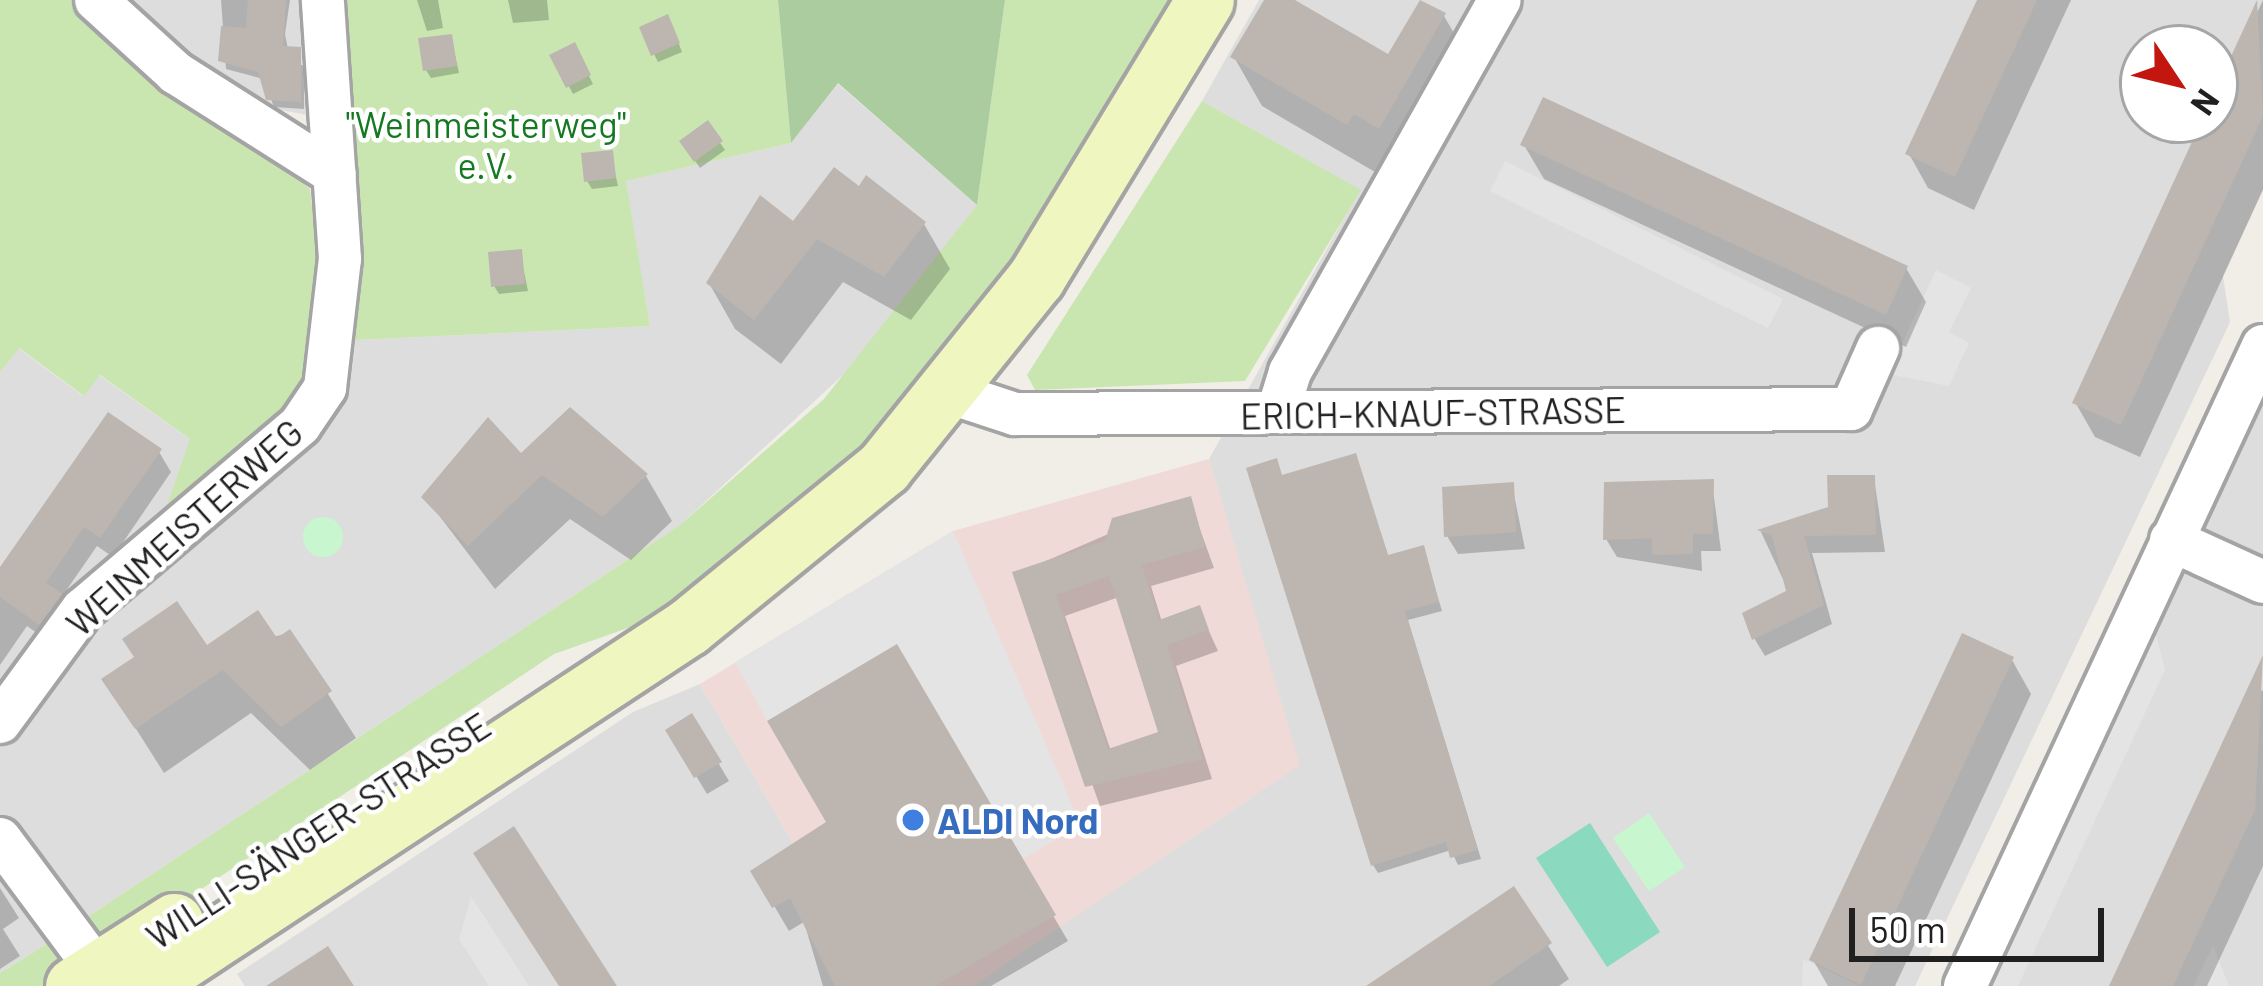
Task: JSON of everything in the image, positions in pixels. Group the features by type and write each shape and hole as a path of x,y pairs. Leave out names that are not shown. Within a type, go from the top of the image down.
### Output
{"main road":[{"name":"WILLI-SÄNGER-STRASSE","path":"105,981 636,664 792,550 951,393 1036,278 1205,0"}],"street":[{"path":"96,0 176,74 335,174"},
{"name":"WEINMEISTERWEG","path":"0,722 82,610 300,425 325,388 340,259 322,0"},
{"path":"1278,411 1289,372 1500,0"},
{"path":"1965,986 2263,346"},
{"name":"ERICH-KNAUF-STRASSE","path":"951,393 1015,414 1851,410 1878,348"},
{"path":"2171,540 2263,582"},
{"path":"0,839 105,981"}],"shaded area":[{"path":"110,0 312,0 323,118 250,104"},
{"path":"1259,0 2263,0 2263,189 2223,276 2230,322 1915,986 972,986 1299,765 1209,459 1360,190 1202,101"},
{"path":"837,83 977,205 883,338 680,525 78,923 0,817 0,745 90,620 341,389 355,340 650,326 625,181 791,143"},
{"path":"1505,161 1783,299 1768,328 1490,191"},
{"path":"1936,270 1971,288 1949,332 1969,343 1949,386 1888,374"},
{"path":"18,348 83,396 99,375 191,440 157,534 0,702 0,372"},
{"path":"2263,396 2263,986 1985,986"},
{"path":"1209,459 1300,765 972,986 877,986 700,684 953,531"},
{"path":"953,531 1081,825 1023,859 897,644 767,721 735,662"},
{"path":"2153,623 2165,670 2018,986 1985,986"},
{"path":"700,684 877,986 245,986 237,974 633,712"},
{"path":"0,858 56,938 0,973"},
{"path":"471,897 529,986 489,986 459,939"},
{"path":"2213,946 2229,986 2194,986 2198,977"},
{"path":"1803,959 1860,986 1802,986"}],"green space":[{"path":"0,0 82,0 310,189 320,276 303,391 157,534 190,439 100,375 84,396 19,348 0,372"},
{"name":"\"Weinmeisterweg\" e.V.","path":"335,0 778,0 791,143 626,181 650,326 355,340"},
{"path":"778,0 1005,0 977,205 838,83 791,143"},
{"path":"1005,0 1187,0 902,426 665,615 554,654 125,940 99,942 78,923 680,525 824,399 977,205"},
{"path":"1202,101 1361,190 1245,381 1035,390 1027,375"},
{"path":"323,517 337,523 343,537 337,551 323,557 309,551 303,537 309,523"},
{"path":"1649,813 1685,867 1649,891 1613,838"},
{"path":"1590,823 1660,932 1607,967 1536,858"},
{"path":"56,938 66,967 47,986 0,986 0,973"}],"building":[{"path":"248,0 286,0 283,46 301,47 301,102 266,100 258,72 218,61 221,26 246,28"},
{"path":"1264,0 1295,0 1388,54 1420,0 1446,13 1379,129 1354,114 1347,125 1230,57"},
{"path":"1977,0 2037,0 1955,177 1905,154"},
{"path":"2257,0 2263,116 2121,425 2072,403 2191,144 2239,144 2239,39"},
{"path":"668,14 680,43 651,56 639,27"},
{"path":"452,34 457,66 423,71 418,38"},
{"path":"575,42 591,75 566,88 549,55"},
{"path":"1543,97 1908,266 1886,315 1520,145"},
{"path":"708,120 723,141 694,162 679,141"},
{"path":"613,150 616,178 584,182 581,153"},
{"path":"834,167 859,186 866,175 926,222 884,277 817,239 754,320 706,283 760,195 793,221"},
{"path":"522,249 525,284 491,287 488,252"},
{"path":"570,407 648,474 603,517 542,475 468,546 421,497 488,417 521,453"},
{"path":"108,412 162,449 100,538 84,527 46,583 62,594 39,625 0,597 0,567"},
{"path":"1356,453 1388,555 1424,545 1439,602 1405,611 1478,850 1450,858 1446,842 1371,866 1246,468 1277,458 1282,475"},
{"path":"1827,475 1875,475 1876,535 1804,536 1824,605 1752,640 1742,613 1786,591 1772,536 1757,530 1828,507"},
{"path":"1714,479 1713,534 1693,534 1693,554 1652,555 1652,538 1603,540 1604,482"},
{"path":"1514,482 1516,532 1444,537 1442,487"},
{"path":"1191,496 1205,547 1142,565 1159,620 1200,605 1209,630 1167,645 1203,759 1085,787 1012,572 1105,541 1112,518","holes":["1109,576 1158,732 1108,749 1056,595"]},
{"path":"177,601 207,645 258,610 277,638 290,629 332,691 281,727 223,670 135,729 101,679 134,657 122,639"},
{"path":"1962,633 2014,657 1861,985 1809,960"},
{"name":"ALDI Nord","path":"897,644 1056,915 935,986 835,986 790,898 772,908 750,871 826,822 767,721"},
{"path":"2263,655 2255,810 2173,986 2109,986"},
{"path":"692,713 722,762 694,778 665,730"},
{"path":"514,826 617,986 559,986 473,853"},
{"path":"1514,886 1552,943 1489,986 1366,986"},
{"path":"328,946 354,986 266,986"}],"place":[{"name":"ALDI Nord","path":"913,820"}]}
